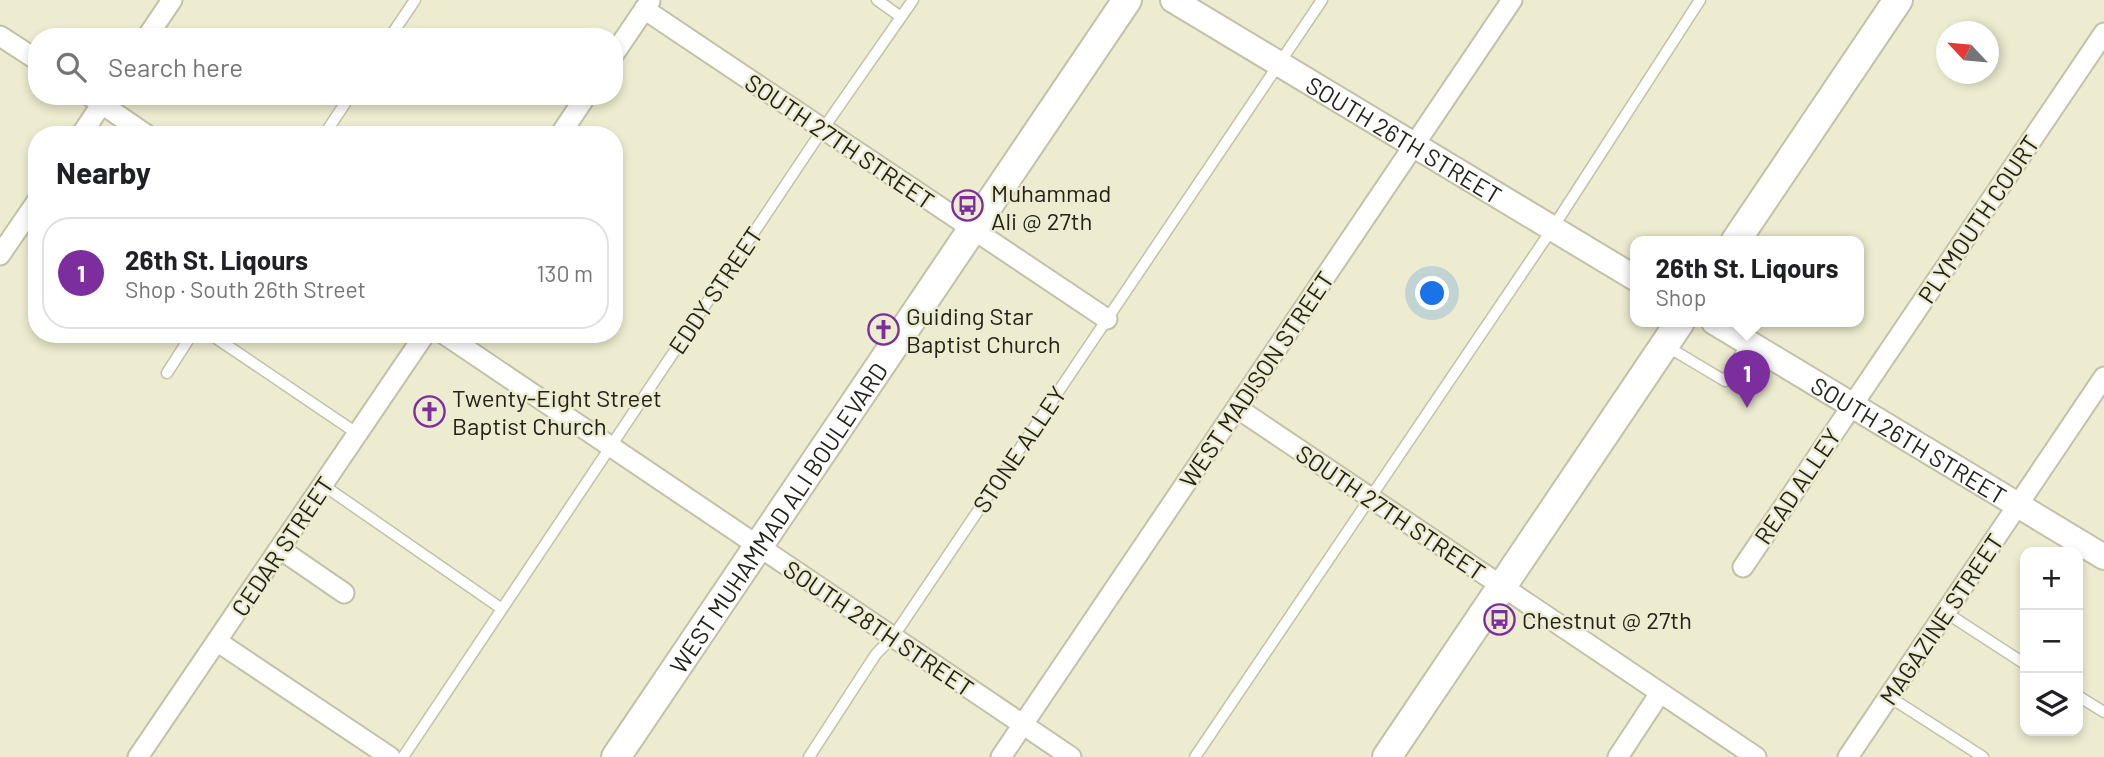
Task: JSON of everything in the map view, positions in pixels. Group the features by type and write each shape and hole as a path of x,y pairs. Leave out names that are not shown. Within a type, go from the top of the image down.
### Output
{"main road":[{"name":"WEST MUHAMMAD ALI BOULEVARD","path":"616,757 1127,0"},
{"path":"1739,236 1898,0"},
{"path":"1387,757 1672,334"}],"street":[{"path":"153,28 172,0"},
{"name":"SOUTH 26TH STREET","path":"1173,0 1630,275"},
{"name":"WEST MADISON STREET","path":"1001,757 1512,0"},
{"path":"623,41 648,5"},
{"name":"SOUTH 27TH STREET","path":"648,5 822,129 1107,319"},
{"name":"PLYMOUTH COURT","path":"1852,405 2104,33"},
{"path":"0,36 28,54"},
{"path":"86,126 97,105"},
{"path":"108,105 135,126"},
{"path":"566,126 580,105"},
{"path":"0,255 28,214"},
{"name":"SOUTH 26TH STREET","path":"1723,327 2104,557"},
{"name":"CEDAR STREET","path":"138,757 419,343"},
{"name":"SOUTH 28TH STREET","path":"456,343 1071,757"},
{"name":"MAGAZINE STREET","path":"1847,757 2104,377"},
{"name":"READ ALLEY","path":"1743,567 1852,405"},
{"name":"SOUTH 27TH STREET","path":"1237,408 1756,757"},
{"path":"280,549 344,593"},
{"path":"218,642 390,757"},
{"path":"1618,757 1660,693"}],"lane":[{"path":"396,28 415,0"},
{"path":"877,0 901,17"},
{"name":"EDDY STREET","path":"403,757 822,129 913,0"},
{"name":"STONE ALLEY","path":"809,757 876,654 893,637 1322,0"},
{"path":"1195,757 1552,229 1700,0"},
{"path":"330,126 344,105"},
{"path":"1672,334 1725,381 1748,341"},
{"path":"167,373 186,343"},
{"path":"223,343 358,434"},
{"path":"323,485 502,609"},
{"path":"1945,612 2020,661"},
{"path":"1888,696 1983,757"},
{"path":"2083,699 2104,712"}],"place":[{"name":"Muhammad Ali @ 27th","path":"968,206"},
{"name":"Guiding Star Baptist Church","path":"883,329"},
{"name":"26th St. Liqours","path":"1747,408"},
{"name":"Twenty-Eight Street Baptist Church","path":"429,411"},
{"name":"Chestnut @ 27th","path":"1499,619"}]}
